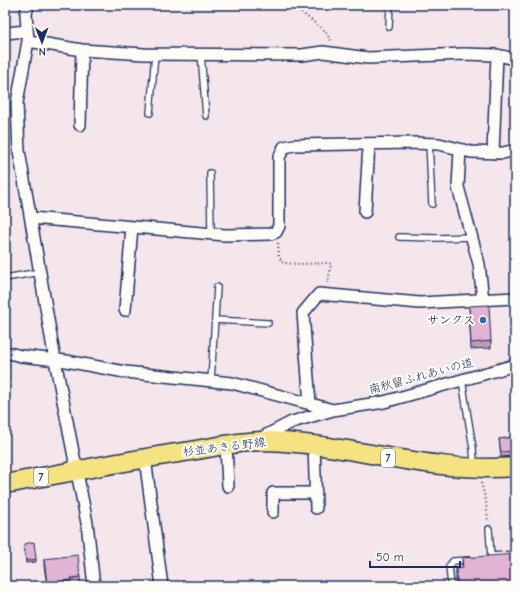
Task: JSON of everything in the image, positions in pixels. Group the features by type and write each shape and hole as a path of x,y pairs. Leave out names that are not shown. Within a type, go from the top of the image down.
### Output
{"main road":[{"name":"杉並あきる野線","path":"5,484 145,458 254,441 314,444 407,461 476,469 515,467"}],"street":[{"path":"28,5 26,14 27,36 17,103 19,151 55,360 87,523 94,586"},
{"path":"5,33 27,36 82,50 155,54 302,55 323,52 368,58 464,54 497,55 515,59"},
{"path":"80,124 82,50"},
{"path":"493,153 497,55"},
{"path":"31,218 225,235 270,234 276,232 279,226 279,158 284,147 294,145 368,144 386,142 438,144 460,150 493,153 503,153 515,150"},
{"path":"366,212 368,144"},
{"path":"460,150 458,187 479,264 483,300"},
{"path":"125,310 132,227"},
{"path":"310,404 303,313 318,294 420,303 515,298"},
{"path":"5,352 21,356 55,360 125,372 232,382 333,410"},
{"name":"南秋留ふれあいの道","path":"254,441 292,422 333,410 384,402 515,365"},
{"path":"314,444 316,508"},
{"path":"226,445 228,486"},
{"path":"145,458 162,586"},
{"path":"273,512 273,493 316,493"}],"lane":[{"path":"389,27 390,5"},
{"path":"150,114 155,54"},
{"path":"202,54 206,116"},
{"path":"429,144 432,204"},
{"path":"210,173 211,233"},
{"path":"399,237 472,237"},
{"path":"5,278 40,272"},
{"path":"211,380 217,287"},
{"path":"215,320 268,323"},
{"path":"462,380 476,469"},
{"path":"489,529 489,558 515,554"},
{"path":"450,586 450,566 453,560 473,559"}],"path":[{"path":"292,5 325,31 338,53"},
{"path":"276,232 278,238 279,257 283,263 331,264 328,281 330,295"},
{"path":"476,469 486,501 489,529"}],"building":[{"path":"489,305 491,341 471,343 469,306"},
{"path":"515,437 515,451 501,452 499,439"},
{"path":"34,542 36,559 26,561 24,544"},
{"path":"515,554 515,586 457,586 456,569 463,568 462,558"},
{"path":"78,555 80,577 71,578 72,580 47,583 44,559"}],"place":[{"name":"サンクス","path":"483,320"}]}
